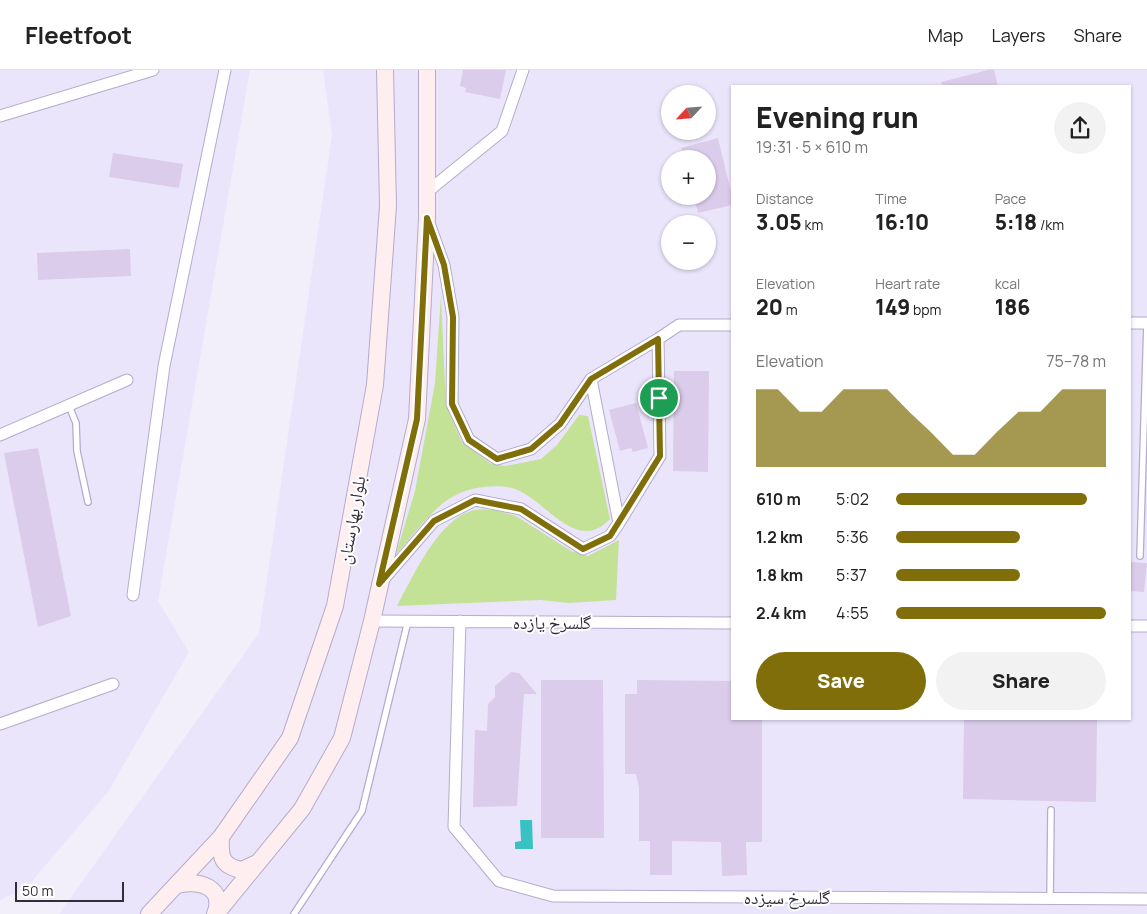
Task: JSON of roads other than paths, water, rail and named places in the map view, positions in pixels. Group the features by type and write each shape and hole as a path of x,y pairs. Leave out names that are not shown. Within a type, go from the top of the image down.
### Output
{"street":[{"path":"0,116 153,70"},
{"path":"133,595 164,366 225,70"},
{"name":"بلوار بهارستان","path":"149,914 221,837 290,738 335,606 375,385 388,206 385,70"},
{"path":"215,914 302,809 342,738 372,621 417,419 427,218 427,70"},
{"path":"427,192 502,131 523,70"},
{"path":"427,218 444,265 453,317 452,404 469,440 497,459 531,449 560,424 591,379 679,326 731,325"},
{"path":"1131,323 1147,323"},
{"path":"379,584 434,521 475,500 521,509 583,549 610,536 660,456 658,339"},
{"path":"591,379 619,523"},
{"path":"0,435 127,380"},
{"name":"گلسرخ یازده","path":"372,621 731,623"},
{"name":"گلسرخ سیزده","path":"460,621 454,827 499,881 553,896 1147,899"},
{"path":"1131,626 1147,626"},
{"path":"0,724 113,684"},
{"path":"221,837 220,853 227,865 242,870 259,862"},
{"path":"178,885 199,882 209,887 215,896 217,908 215,914"}],"lane":[{"path":"1140,556 1147,323"},
{"path":"69,406 76,423 77,451 88,502"},
{"path":"294,914 362,811 408,621"},
{"path":"1050,899 1051,810"}],"water":[{"path":"520,820 532,820 533,849 515,849 515,842 521,841"}]}
